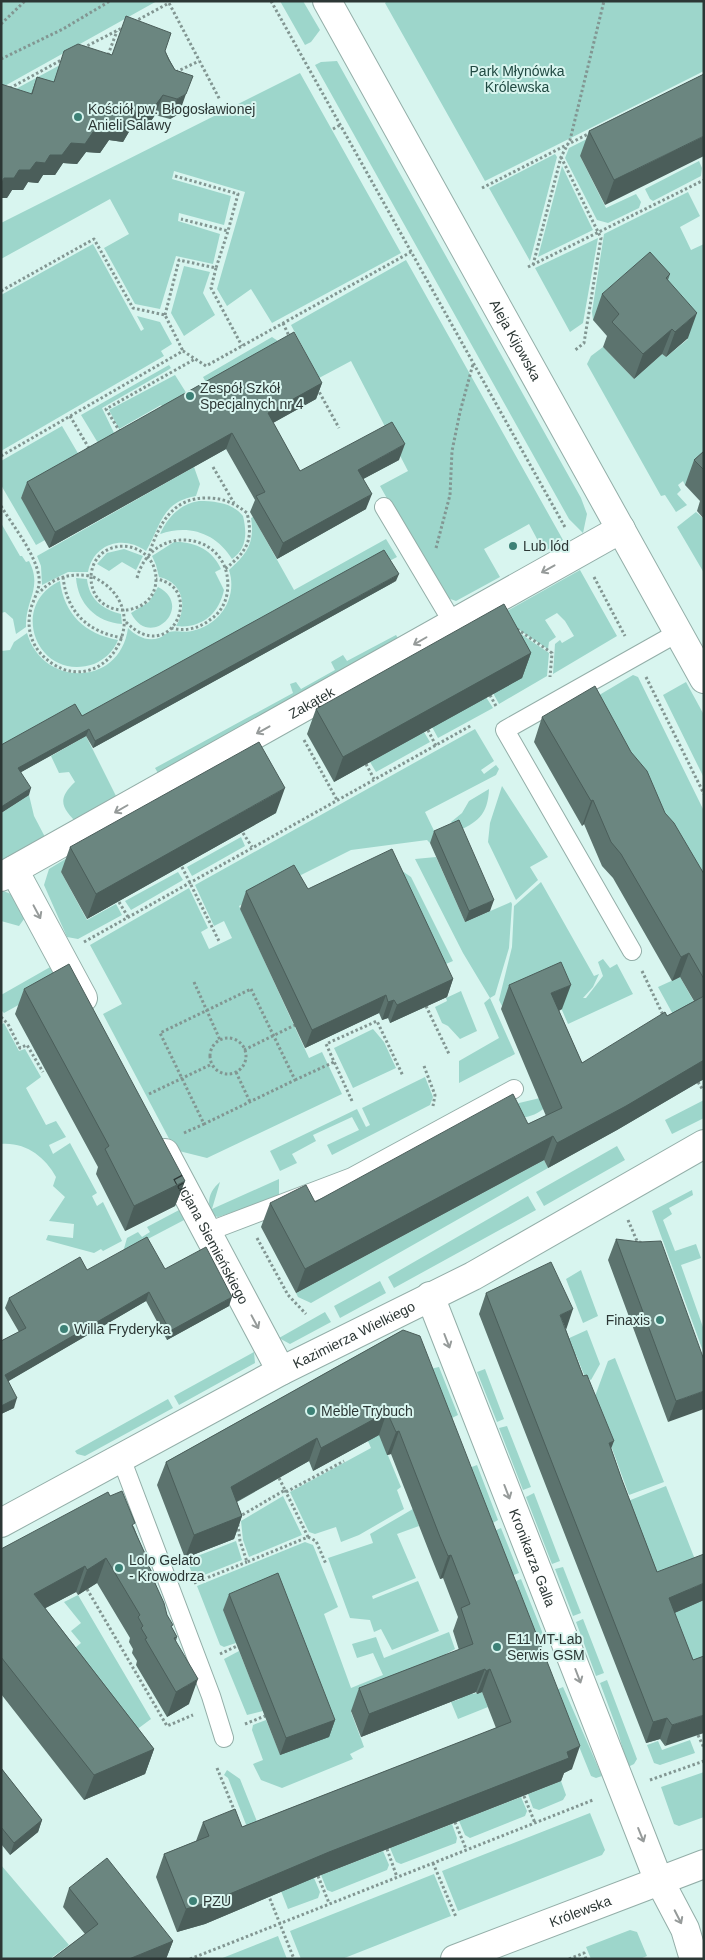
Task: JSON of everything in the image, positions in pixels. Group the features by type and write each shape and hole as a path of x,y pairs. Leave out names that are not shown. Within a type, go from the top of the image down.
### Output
{"street":[{"name":"Aleja Kijowska","path":"327,1 704,679"},
{"name":"Zakątek","path":"8,873 621,528"},
{"path":"8,873 93,1016"},
{"name":"Lucjana Siemieńskiego","path":"153,1131 281,1370"},
{"name":"Kazimierza Wielkiego","path":"1,1523 281,1370 473,1276 546,1235 604,1199 704,1144"},
{"name":"Kronikarza Galla","path":"430,1296 659,1880 684,1929 694,1959"},
{"name":"Królewska","path":"455,1959 704,1864"}],"lane":[{"path":"384,507 453,623"},
{"path":"632,951 505,730 679,632"},
{"path":"207,1232 352,1177 514,1089"},
{"path":"120,1458 215,1706 224,1738"}],"path":[{"path":"1,24 25,1"},
{"path":"1,59 63,29 110,1"},
{"path":"271,1 568,532"},
{"path":"533,265 561,157 570,140 604,1"},
{"path":"78,51 168,3 220,100"},
{"path":"104,64 118,30"},
{"path":"86,46 91,54"},
{"path":"1,93 69,56"},
{"path":"170,76 199,60"},
{"path":"333,129 340,125"},
{"path":"482,188 600,128"},
{"path":"561,157 601,238 584,343 574,352"},
{"path":"175,176 238,194 211,288 242,346"},
{"path":"528,267 704,180"},
{"path":"181,218 228,231"},
{"path":"1,290 94,239 133,308 165,315"},
{"path":"216,268 179,260 165,315 183,351 206,366 411,252"},
{"path":"282,323 292,340"},
{"path":"1,456 183,351"},
{"path":"126,428 118,433 106,408 195,359"},
{"path":"426,578 450,494 452,451 460,412 474,364"},
{"path":"315,384 339,428"},
{"path":"70,416 92,454"},
{"path":"214,467 234,504"},
{"path":"137,578 140,567 166,516 183,502 194,498 212,498 234,504 247,513 248,541 244,552 225,569"},
{"path":"1,506 38,572 38,593 32,606 29,621 31,636 36,649 55,666 71,671 88,670 102,664 112,655 123,638 125,622 124,611 109,586 90,576 63,577 51,582 38,593"},
{"path":"148,554 171,541 194,540 214,551 225,569 228,589 226,599 215,616 200,626 188,629 172,628"},
{"path":"113,547 132,547 148,554 154,566 156,579 153,592 147,600 134,608 124,611 108,607 98,600 92,590 90,576 91,568 100,554 113,547"},
{"path":"590,570 628,643"},
{"path":"63,577 68,602 82,621 104,635 123,638"},
{"path":"125,622 134,631 149,637 165,633 172,628 180,613 180,597 171,586 156,579"},
{"path":"515,628 552,653 550,680"},
{"path":"643,670 704,794"},
{"path":"490,695 499,710"},
{"path":"76,944 83,942 472,725"},
{"path":"428,730 436,746"},
{"path":"300,731 337,800"},
{"path":"366,764 374,779"},
{"path":"243,833 252,848"},
{"path":"182,867 220,943"},
{"path":"119,902 128,917"},
{"path":"632,951 668,1025"},
{"path":"194,982 220,1040"},
{"path":"204,1124 160,1033 207,1010 251,989 295,1080"},
{"path":"426,1006 449,1054"},
{"path":"1,1017 8,1024 20,1048 27,1045 43,1072"},
{"path":"352,1101 326,1044 377,1021 403,1076"},
{"path":"244,1050 294,1025"},
{"path":"220,1040 234,1040 244,1050 244,1064 236,1072 230,1074 219,1072 212,1064 211,1051 220,1040"},
{"path":"182,1134 334,1062"},
{"path":"149,1094 212,1064"},
{"path":"424,1066 435,1095 428,1136"},
{"path":"236,1072 250,1102"},
{"path":"698,1082 703,1090"},
{"path":"626,1218 637,1241 645,1245"},
{"path":"254,1232 288,1295 306,1314"},
{"path":"247,1562 240,1541 237,1518 344,1461"},
{"path":"279,1478 308,1537 316,1541 326,1564"},
{"path":"191,1585 308,1537"},
{"path":"87,1589 167,1726 215,1706"},
{"path":"217,1655 237,1646"},
{"path":"245,1724 265,1716"},
{"path":"698,1735 704,1748"},
{"path":"647,1781 704,1761"},
{"path":"217,1768 236,1813"},
{"path":"524,1796 535,1823"},
{"path":"190,1959 593,1800"},
{"path":"455,1822 466,1850"},
{"path":"387,1849 397,1876"},
{"path":"433,1862 456,1917"},
{"path":"318,1876 328,1903"},
{"path":"265,1886 294,1959"},
{"path":"569,1959 584,1953 586,1959"}],"green space":[{"path":"1,1 157,1 1,88"},
{"path":"280,1 303,1 320,30 311,42 305,45"},
{"name":"Park Młynówka Królewska","path":"387,1 704,1 704,71 485,181 385,3"},
{"path":"84,52 49,95 1,97"},
{"path":"337,61 581,498 587,514 583,533 569,519 315,65 321,62"},
{"path":"300,73 401,253 272,323 251,289 227,306 217,289 245,192 174,171 172,179 231,196 224,225 179,213 178,221 220,234 213,264 176,256 160,309 135,304 104,248 129,234 110,199 1,259 1,223"},
{"path":"704,80 580,156 606,208 636,194 641,202 639,208 608,223 597,220 565,158 569,148"},
{"path":"555,154 557,157 530,261 489,188"},
{"path":"699,161 702,168 701,176 653,201 650,199 645,189"},
{"path":"562,166 593,230 538,257"},
{"path":"688,192 700,216 680,227 691,250 704,244 704,469 685,485 683,481 678,485 681,490 677,494 687,505 676,512 665,495 661,496 587,364 591,356 603,347 634,379 662,354 666,357 688,339 593,320 592,312 604,234"},
{"path":"598,238 583,323 570,332 535,268"},
{"path":"93,244 141,331 144,329 137,316 160,322 172,344 161,351 164,356 1,451 1,295"},
{"path":"406,260 563,540 544,552 529,524 484,549 500,577 456,601 442,596 380,486 408,471 351,361 319,378 291,325"},
{"path":"184,266 210,272 203,293 215,315 184,336 171,313"},
{"path":"272,337 287,347 211,391 203,377"},
{"path":"169,365 171,368 168,370 102,408 116,437 98,443 81,415"},
{"path":"175,375 192,402 168,416 161,405 119,429 109,410"},
{"path":"62,426 79,455 21,497 45,540 36,545 1,485 1,461"},
{"path":"194,467 200,484 196,496 184,499 169,509 159,524 146,551 128,543 110,545 96,555 91,562 88,572 68,572 42,585 41,566 37,556"},
{"path":"199,501 217,502 229,506 243,516 245,540 241,550 232,559 218,543 201,533 181,530 160,534 175,512 186,505"},
{"path":"696,512 704,519 704,573 677,527"},
{"path":"253,517 294,590 386,539 397,557 79,723 1,750 1,651 10,650 14,642 27,633 36,651 48,664 64,671 80,673 97,670 111,661 122,647 128,628 138,636 146,639 155,639 169,632 189,632 202,628 218,616 229,600 231,580 229,570 241,559 251,541 251,518"},
{"path":"1,523 20,556 26,562 29,561 33,570 34,587 26,618 26,627 16,634 13,619 5,612 1,613"},
{"path":"174,542 189,543 202,548 218,562 221,569 215,572 224,590 222,599 208,618 193,625 176,626 182,611 181,596 173,584 159,577 152,556"},
{"path":"124,549 143,556 136,570 122,562 109,571 97,564 107,553"},
{"path":"580,570 617,636 553,674 555,644 560,640 562,643 574,636 565,621 557,613 545,620 556,637 549,642 548,649 498,616"},
{"path":"76,578 87,579 90,592 94,598 102,606 121,614 122,624 104,620 90,610 80,596"},
{"path":"60,581 66,603 78,621 96,633 118,640 108,655 94,664 74,667 58,663 45,653 36,639 33,623 35,607 44,593"},
{"path":"158,587 168,595 172,604 171,614 166,621 158,626 148,628 139,624 131,613 149,602"},
{"path":"506,624 549,653 547,676 499,704 493,693"},
{"path":"396,635 401,643 161,778 155,768 293,693 290,684 296,682 301,689 335,670 331,662 343,655 347,661"},
{"path":"633,675 638,677 704,811 704,914 547,726"},
{"path":"686,682 704,715 704,778 663,695"},
{"path":"486,697 493,708 438,738 432,727"},
{"path":"475,729 494,761 481,770 484,774 496,765 499,769 496,775 425,812 438,839 430,843 427,840 351,850 239,906 309,1058 322,1052 342,1094 207,1158 175,1150 103,1014 122,1004 90,945 189,888 208,928 201,932 209,949 232,938 224,921 214,926 195,885"},
{"path":"424,732 430,742 376,772 370,762"},
{"path":"86,736 119,802 79,825 65,809 63,799 75,782 69,772 59,773 51,756"},
{"path":"502,786 548,857 530,867 538,880 516,900 488,842 490,823"},
{"path":"489,789 484,812 475,821 455,832 451,822 462,813 469,801"},
{"path":"29,795 34,816 45,837 1,868 1,813"},
{"path":"241,837 245,846 192,876 187,867"},
{"path":"87,846 61,872 87,920 116,904 122,915 78,939 67,937 44,885 49,869"},
{"path":"436,857 465,922 511,902 512,904 509,948 495,995 490,998 463,953 415,859"},
{"path":"392,864 411,877 453,961 434,969"},
{"path":"178,872 183,880 131,910 125,901"},
{"path":"541,882 594,976 599,974 593,987 583,998 586,998 603,976 598,962 603,959 610,968 617,964 633,994 568,1024 552,987 502,1006 499,1000 512,947 514,906"},
{"path":"1,890 18,897 29,912 19,926 1,921"},
{"path":"52,966 60,982 4,1013 1,1010 1,995"},
{"path":"680,977 702,1016 681,1029 658,987"},
{"path":"461,991 477,1031 460,1039 448,1026 442,1023 435,1007 447,1001 446,998"},
{"path":"490,998 515,1054 459,1083 459,1061 499,1038 484,1003"},
{"path":"4,1023 19,1051 25,1049 41,1077 26,1088 46,1125 56,1121 66,1137 49,1145 53,1154 70,1143 97,1193 92,1196 97,1206 103,1202 122,1241 103,1251 101,1249 94,1253 46,1240 48,1235 73,1238 74,1224 49,1221 65,1197 53,1186 56,1177 46,1163 34,1152 19,1146 1,1144 1,1025"},
{"path":"373,1029 384,1042 396,1068 353,1088 334,1048"},
{"path":"425,1077 433,1097 430,1105 332,1155 327,1145 359,1130 352,1117 313,1135 316,1141 292,1154 297,1163 280,1171 270,1151 357,1109 366,1127 370,1125 362,1108"},
{"path":"557,1094 550,1103 536,1114 511,1119 491,1119 519,1103"},
{"path":"704,1100 704,1118 672,1134 665,1120"},
{"path":"617,1146 625,1160 544,1206 536,1192"},
{"path":"544,1160 548,1168 311,1303 298,1297 296,1293"},
{"path":"279,1179 279,1197 218,1217 214,1216 211,1212 209,1203 211,1194 220,1182 212,1209"},
{"path":"692,1190 693,1195 669,1208 672,1214 663,1220 675,1251 696,1244 701,1258 681,1265 704,1330 704,1354 652,1211"},
{"path":"528,1196 536,1210 394,1288 388,1277"},
{"path":"181,1209 186,1219 123,1252 127,1238 138,1232 142,1237 150,1232 147,1227"},
{"path":"581,1270 598,1316 583,1323 566,1279"},
{"path":"380,1281 386,1293 340,1318 334,1306"},
{"path":"325,1312 331,1322 290,1344 279,1338"},
{"path":"587,1330 600,1364 591,1380 585,1377 576,1355 562,1360 556,1344"},
{"path":"254,1352 255,1363 179,1405 174,1396"},
{"path":"615,1358 664,1482 629,1495 594,1399 608,1361"},
{"path":"439,1367 458,1415 450,1419 430,1369"},
{"path":"485,1369 504,1419 497,1422 477,1372"},
{"path":"168,1399 173,1408 85,1456 77,1454 75,1451"},
{"path":"380,1426 382,1441 401,1487 397,1490 404,1509 359,1535 341,1542 336,1527 315,1534 309,1532 290,1492 371,1448 364,1432"},
{"path":"507,1426 531,1487 523,1490 499,1428"},
{"path":"477,1465 498,1520 491,1524 469,1468"},
{"path":"666,1486 698,1567 651,1585 628,1501"},
{"path":"534,1493 560,1561 552,1564 526,1497"},
{"path":"283,1496 302,1535 249,1557 243,1540 241,1521"},
{"path":"413,1509 419,1526 397,1534 416,1578 372,1596 373,1599 418,1581 439,1631 392,1650 381,1629 374,1632 370,1620 350,1618 328,1558 373,1543 370,1534"},
{"path":"501,1528 519,1573 511,1576 494,1531"},
{"path":"236,1541 242,1560 194,1579 187,1560"},
{"path":"305,1542 313,1545 338,1607 324,1614 351,1688 383,1675 373,1653 357,1658 352,1644 376,1637 384,1658 449,1632 455,1649 446,1654 455,1674 351,1712 364,1747 350,1754 353,1759 282,1788 261,1780 253,1764 263,1760 252,1730 253,1725 266,1720 280,1754 329,1736 236,1643 224,1647 220,1645 197,1586"},
{"path":"563,1567 581,1613 573,1616 555,1569"},
{"path":"521,1579 543,1634 535,1637 514,1582"},
{"path":"78,1595 151,1719 120,1742 58,1662 81,1643 71,1631 81,1623 64,1602"},
{"path":"704,1600 704,1660 692,1664 673,1613"},
{"path":"583,1619 604,1673 596,1676 576,1622"},
{"path":"239,1651 263,1711 247,1715 224,1659"},
{"path":"465,1676 472,1694 482,1692 488,1707 458,1719 451,1702 460,1699 453,1682"},
{"path":"607,1680 637,1759 634,1764 628,1767 617,1729 600,1683"},
{"path":"563,1687 602,1776 596,1778 591,1776 556,1690"},
{"path":"690,1740 695,1753 660,1765 654,1763 647,1745 658,1741 662,1750"},
{"path":"227,1770 240,1779 264,1839 314,1878 320,1892 318,1898 288,1909 281,1891 273,1894 228,1778 224,1775"},
{"path":"704,1772 704,1817 679,1826 674,1824 661,1787"},
{"path":"561,1781 566,1795 563,1800 539,1810 533,1808 528,1794"},
{"path":"521,1797 527,1811 525,1816 470,1838 465,1835 459,1821"},
{"path":"590,1813 605,1850 602,1855 458,1911 442,1871"},
{"path":"452,1824 457,1838 456,1843 401,1864 396,1862 390,1848"},
{"path":"383,1851 389,1865 387,1870 332,1892 327,1890 321,1875"},
{"path":"1,1865 69,1945 50,1959 1,1959"},
{"path":"434,1874 451,1916 342,1959 301,1959 290,1931"},
{"path":"630,1930 637,1932 647,1956 640,1959 591,1959 586,1947"},
{"path":"278,1936 287,1959 220,1959"}],"building":[{"name":"Kościół pw. Błogosławionej Anieli Salawy","path":"126,16 171,33 165,51 169,60 175,70 193,76 186,94 177,99 163,95 152,110 137,110 130,122 116,120 107,133 93,132 85,144 71,143 62,155 50,155 45,163 36,162 30,170 19,170 14,178 4,178 1,182 1,84 32,94 37,77 54,82 64,51 78,44 112,55"},
{"path":"704,74 704,136 614,180 589,131"},
{"path":"650,252 670,274 666,278 697,313 675,332 672,329 643,354 612,322 619,314 602,294"},
{"path":"294,332 322,383 268,413 300,471 392,422 405,444 358,470 372,494 283,543 256,496 265,492 232,433 55,532 27,482"},
{"path":"704,451 704,470 694,460"},
{"path":"384,550 399,574 95,741 89,729 18,768 31,788 1,807 1,745 75,704 82,716"},
{"path":"504,604 531,653 343,757 316,709"},
{"path":"595,686 631,752 647,771 665,813 674,823 704,874 704,979 689,953 681,957 621,854 611,842 593,800 591,801 542,717"},
{"path":"259,742 285,788 96,894 70,847"},
{"path":"459,820 494,900 469,911 434,831"},
{"path":"392,849 453,979 397,1005 394,1000 388,1002 386,995 312,1030 246,891 294,865 308,889"},
{"path":"561,962 571,985 551,993 582,1063 665,1012 667,1016 704,996 704,1060 626,1106 557,1143 553,1136 305,1269 270,1203 306,1185 315,1202 513,1094 528,1124 562,1108 509,985"},
{"path":"69,964 185,1181 134,1206 105,1149 109,1146 24,989"},
{"path":"147,1237 165,1269 206,1247 232,1297 170,1331 149,1292 5,1375 17,1398 1,1406 1,1341 26,1328 9,1298 80,1257 87,1270"},
{"path":"616,1239 640,1242 661,1241 704,1360 704,1391 676,1401"},
{"path":"551,1262 573,1309 560,1315 583,1376 587,1375 614,1441 609,1443 657,1572 704,1554 704,1583 669,1598 693,1660 704,1656 704,1715 672,1725 667,1718 653,1722 486,1293"},
{"path":"403,1330 420,1336 580,1746 567,1752 569,1758 329,1852 213,1901 186,1909 164,1854 209,1836 203,1822 235,1809 242,1827 511,1722 490,1669 486,1671 485,1669 369,1714 359,1688 473,1644 461,1608 470,1604 451,1555 448,1556 440,1537 399,1431 396,1432 387,1412 321,1448 317,1438 231,1487 242,1516 194,1535 166,1462"},
{"path":"122,1491 135,1523 132,1525 147,1558 145,1559 156,1580 154,1581 167,1615 173,1625 171,1626 177,1637 174,1638 198,1679 176,1692 145,1639 147,1638 141,1628 143,1626 138,1617 140,1615 106,1558 87,1570 85,1566 34,1594 154,1749 94,1775 1,1657 1,1549 108,1492 110,1496"},
{"path":"278,1573 335,1720 286,1738 229,1594"},
{"path":"1,1768 42,1820 14,1843 1,1827"},
{"path":"107,1858 173,1941 129,1959 52,1959 98,1924 69,1888"}],"place":[{"name":"Kościół pw. Błogosławionej Anieli Salawy","path":"78,117"},
{"name":"Zespół Szkół Specjalnych nr 4","path":"190,396"},
{"name":"Lub lód","path":"513,546"},
{"name":"Finaxis","path":"660,1320"},
{"name":"Willa Fryderyka","path":"64,1329"},
{"name":"Meble Trybuch","path":"311,1411"},
{"name":"Lolo Gelato - Krowodrza","path":"119,1568"},
{"name":"E11 MT-Lab Serwis GSM","path":"497,1647"},
{"name":"PZU","path":"193,1901"}]}
